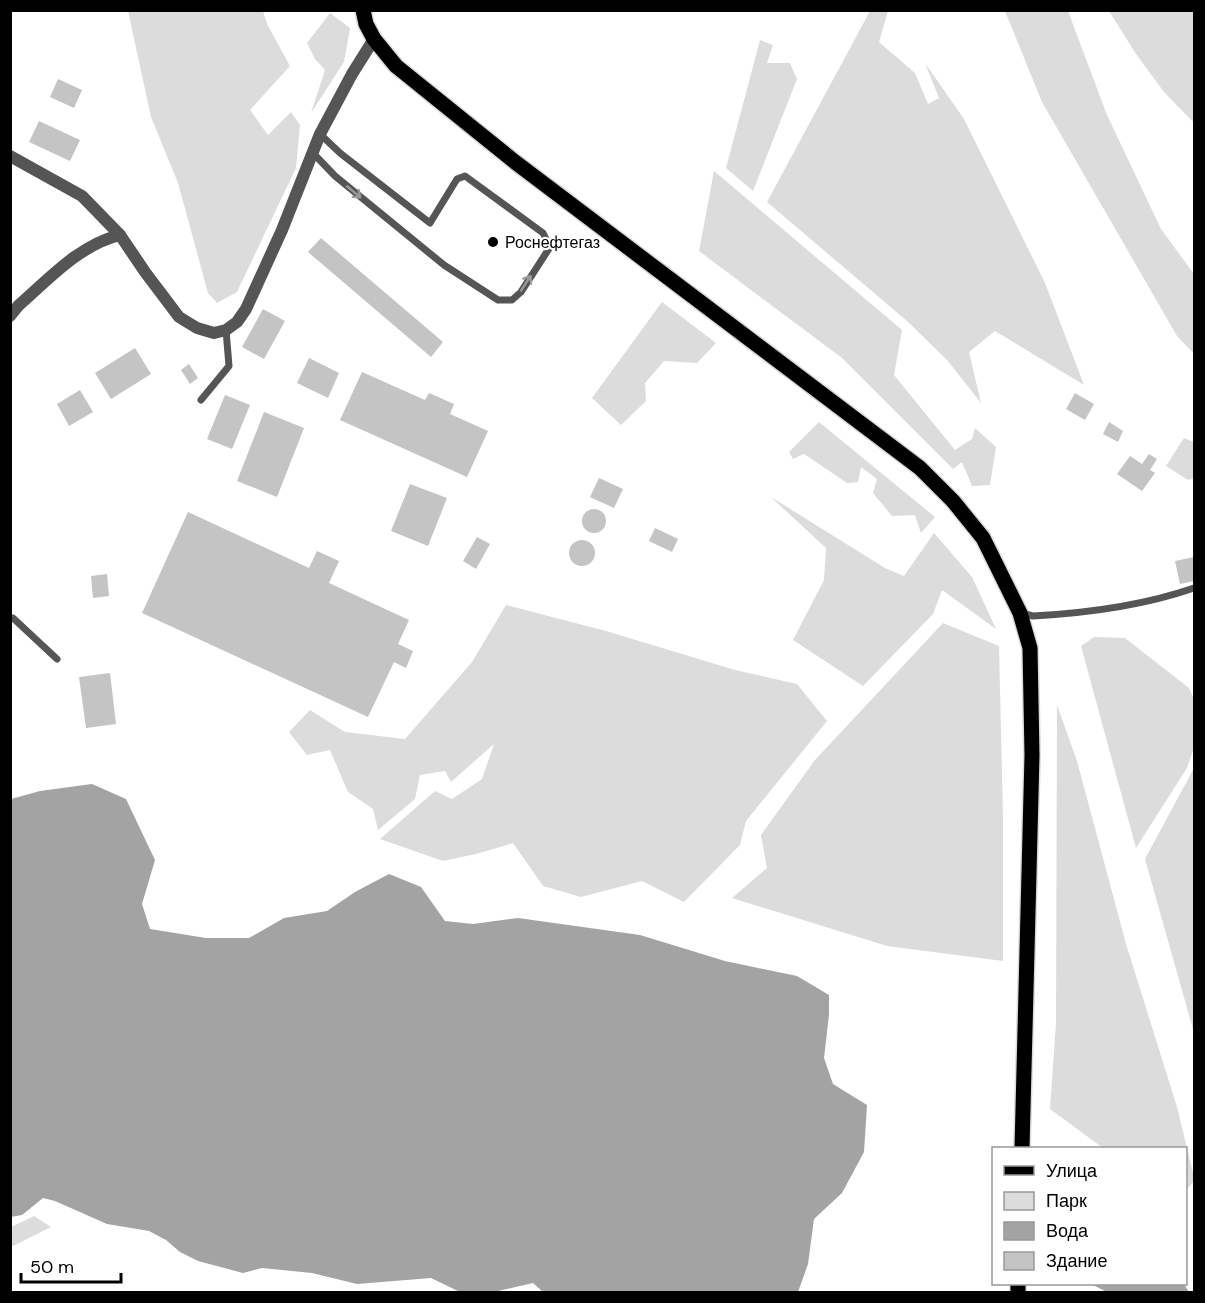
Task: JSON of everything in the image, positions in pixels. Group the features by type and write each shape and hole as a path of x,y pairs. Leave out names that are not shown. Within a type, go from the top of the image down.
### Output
{"main road":[{"path":"363,10 366,24 374,39 396,66 515,162 920,468 953,501 983,538 1020,613 1030,648 1032,755 1022,1147"}],"street":[{"path":"10,156 82,196 120,235 179,317 197,328 214,333 226,330 237,322 246,309 282,230 320,134 352,74 374,39"},
{"path":"10,315 81,251 106,238 120,235"}],"lane":[{"path":"312,152 335,176 444,265 498,300 512,300 521,292 550,247 543,233 465,176 457,179 430,223 340,153 320,134"},
{"path":"201,400 229,366 226,330"},
{"path":"1020,613 1044,615 1114,609 1161,600 1194,588"},
{"path":"10,618 13,618 57,659"}],"green space":[{"path":"128,11 263,11 267,24 290,66 250,110 268,135 291,112 300,125 296,168 237,292 217,303 208,293 178,183 151,117"},
{"path":"870,11 888,11 879,42 915,73 928,104 939,98 925,63 964,119 1045,283 1084,385 995,331 969,352 981,403 947,360 907,321 767,202"},
{"path":"1005,11 1068,11 1107,115 1161,229 1194,274 1194,354 1177,336 1042,102"},
{"path":"1109,11 1194,11 1194,123 1164,92 1136,54"},
{"path":"330,13 350,28 344,62 311,113 325,70 315,59 307,43"},
{"path":"760,40 773,45 767,63 790,63 797,79 753,191 726,168"},
{"path":"714,171 902,330 894,375 955,450 972,439 975,428 996,447 990,485 972,486 962,462 953,469 842,358 699,251"},
{"path":"662,302 716,343 697,363 664,361 645,383 646,401 621,425 592,398"},
{"path":"819,422 935,517 921,533 915,515 892,516 873,493 877,479 861,467 858,482 847,483 804,454 793,459 789,452"},
{"path":"1184,438 1194,442 1194,478 1188,480 1166,466"},
{"path":"771,497 885,568 904,576 934,533 972,577 996,629 942,590 933,614 863,686 793,640 824,580 826,548"},
{"path":"506,605 606,631 735,670 797,684 827,721 746,821 740,845 684,902 642,881 581,897 543,886 513,843 443,861 380,839 435,791 452,799 482,779 494,744 451,782 445,771 420,775 415,799 378,830 373,809 348,792 330,750 307,755 289,732 310,710 345,732 405,739 472,662"},
{"path":"943,623 999,646 1003,816 1003,961 887,946 732,898 767,868 761,835 815,760"},
{"path":"1094,637 1125,638 1189,688 1194,699 1194,747 1187,768 1136,848 1081,646"},
{"path":"1057,705 1077,761 1126,944 1177,1107 1187,1147 1102,1147 1050,1109 1056,1023"},
{"path":"1194,768 1194,1033 1145,859"},
{"path":"1187,1148 1194,1177 1194,1181 1187,1189"},
{"path":"34,1216 51,1227 11,1247 11,1227"}],"water":[{"path":"92,784 126,799 155,860 142,904 150,929 206,938 249,938 284,918 327,911 355,892 389,874 421,887 445,921 473,924 518,918 640,935 725,961 797,976 829,995 824,1058 833,1084 867,1105 864,1152 842,1193 814,1219 808,1264 798,1292 543,1292 533,1283 494,1292 460,1292 431,1278 357,1284 312,1273 262,1268 243,1273 198,1261 149,1231 107,1224 43,1198 22,1215 11,1217 11,799 40,791"},
{"path":"1093,1285 1185,1285 1189,1292 1107,1292"}],"building":[{"path":"58,79 82,90 74,108 50,97"},
{"path":"39,121 80,140 70,161 29,142"},
{"path":"321,238 443,342 431,357 308,252"},
{"path":"263,309 285,321 264,359 242,347"},
{"path":"135,348 151,374 111,399 95,373"},
{"path":"309,358 339,373 328,398 297,383"},
{"path":"189,364 198,378 190,384 181,370"},
{"path":"362,372 425,400 429,393 454,404 450,414 488,431 467,477 340,420"},
{"path":"80,390 93,412 69,426 57,404"},
{"path":"1075,393 1094,404 1085,420 1066,409"},
{"path":"225,395 250,405 232,449 207,439"},
{"path":"264,412 304,428 277,497 237,481"},
{"path":"1109,422 1123,431 1118,442 1103,434"},
{"path":"1149,454 1157,459 1150,470 1155,473 1142,491 1117,474 1130,456 1142,464"},
{"path":"599,478 623,489 614,508 590,497"},
{"path":"410,484 447,498 428,546 391,531"},
{"path":"594,509 599,510 605,516 605,526 599,532 594,533 589,532 583,526 582,521 583,516 589,510"},
{"path":"188,512 309,568 317,551 339,561 329,583 409,620 398,644 413,651 406,668 394,662 368,717 142,613"},
{"path":"655,528 678,539 672,552 649,541"},
{"path":"477,537 490,544 476,569 463,561"},
{"path":"582,540 591,544 595,553 591,562 582,566 573,562 569,553 573,544"},
{"path":"1194,557 1194,581 1180,584 1175,561"},
{"path":"107,574 109,596 93,598 91,576"},
{"path":"110,673 116,724 86,728 79,677"}],"place":[{"name":"Роснефтегаз","path":"493,242"}]}
